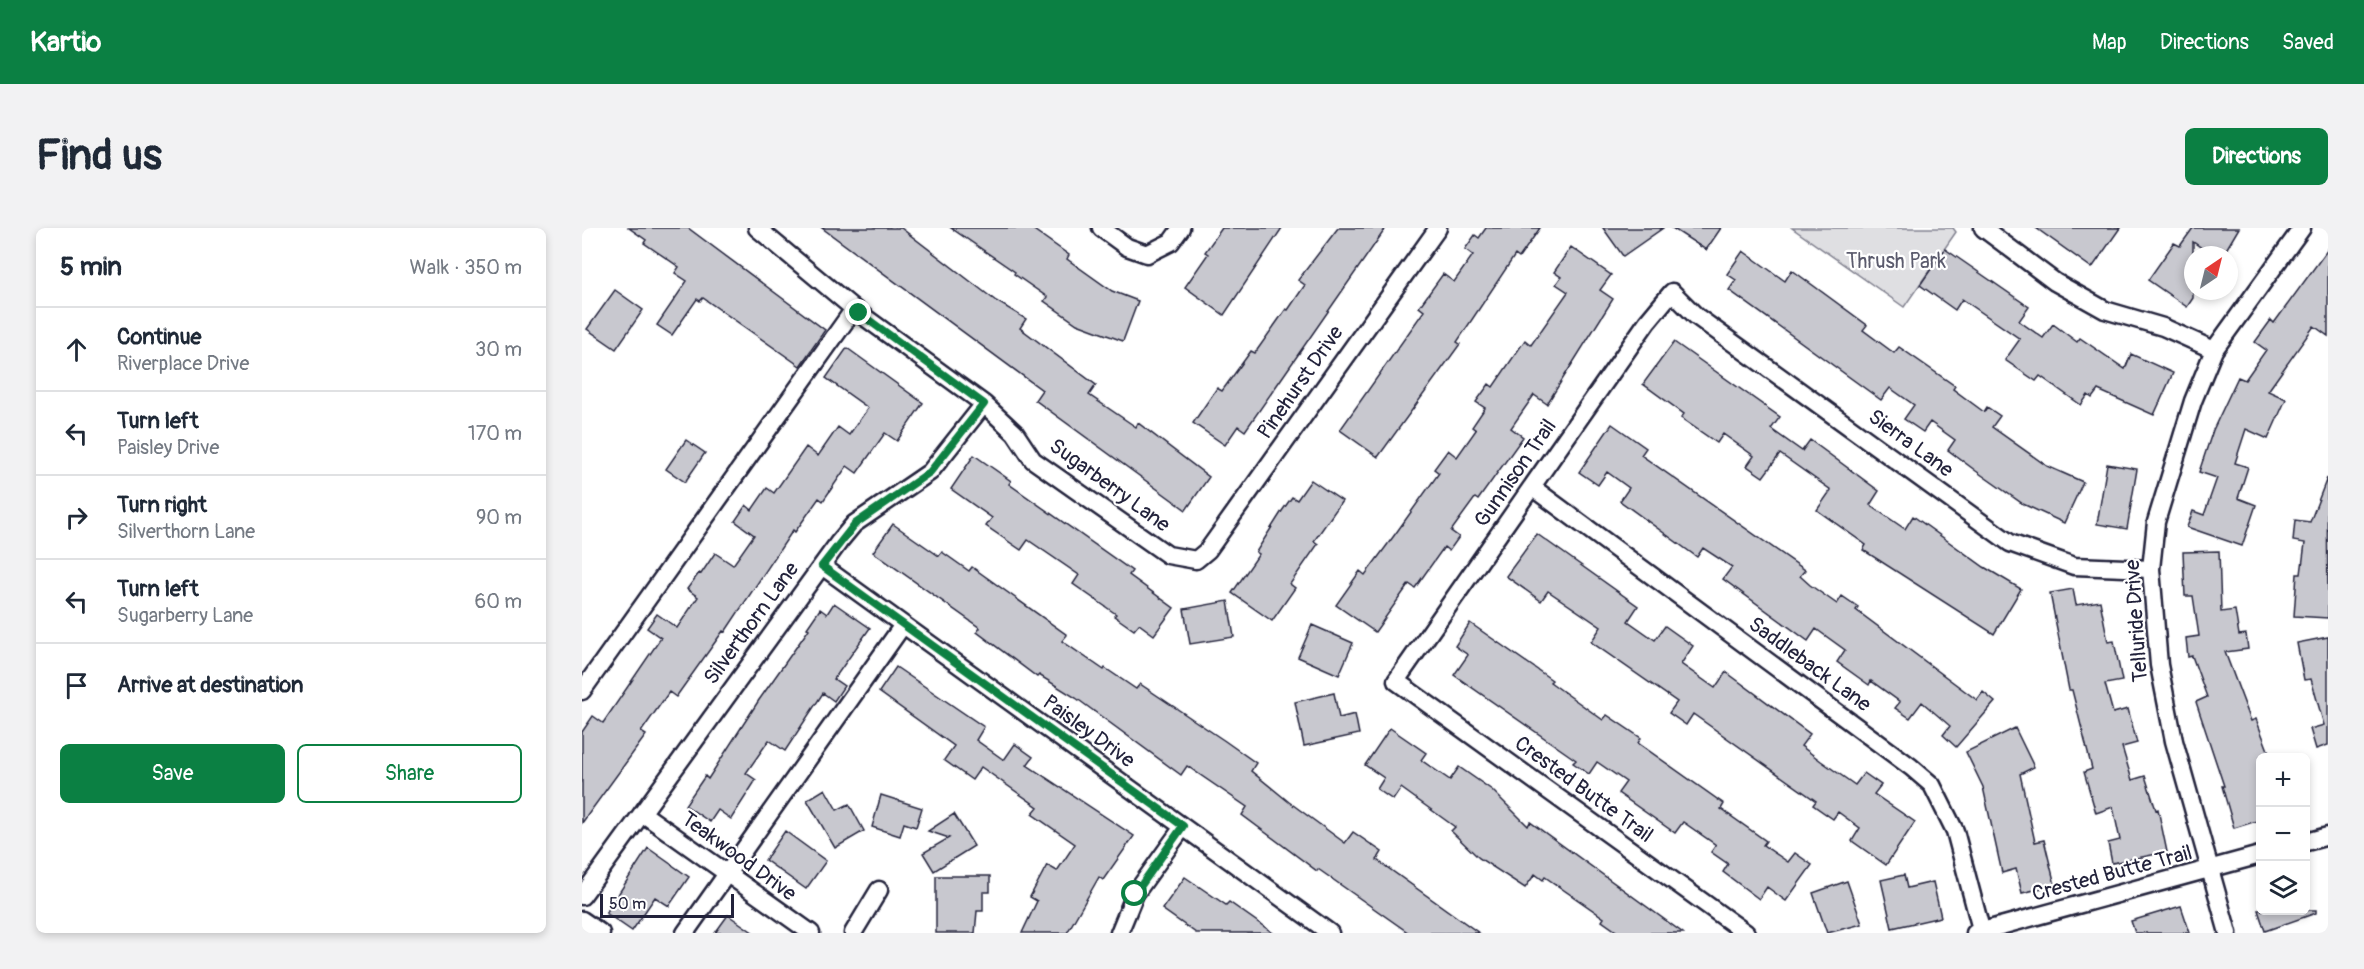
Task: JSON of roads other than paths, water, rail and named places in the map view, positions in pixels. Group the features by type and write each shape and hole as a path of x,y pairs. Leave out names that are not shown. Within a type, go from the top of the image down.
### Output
{"street":[{"name":"Sugarberry Lane","path":"757,228 854,309 984,404 1015,433 1033,460 1168,555 1196,560"},
{"path":"1101,228 1127,248 1147,254 1171,242 1180,228"},
{"name":"Pinehurst Drive","path":"1196,560 1208,550 1438,228"},
{"path":"1983,228 2000,234 2055,282 2105,310 2163,327 2214,350"},
{"name":"Telluride Drive","path":"2228,933 2174,741 2159,665 2151,569 2156,522 2193,401 2214,350 2302,228"},
{"name":"Gunnison Trail","path":"1396,681 1647,322 1672,292"},
{"name":"Sierra Lane","path":"1672,292 1696,316 2010,543 2074,566 2151,569"},
{"path":"582,691 854,309"},
{"name":"Silverthorn Lane","path":"582,896 811,577 855,524 930,472 984,404"},
{"name":"Saddleback Lane","path":"1533,488 1932,785 1955,831 1979,932"},
{"name":"Paisley Drive","path":"822,566 1330,933"},
{"path":"685,933 724,874 903,625"},
{"name":"Crested Butte Trail","path":"1396,681 1746,933"},
{"name":"Teakwood Drive","path":"642,813 724,874 810,933"},
{"path":"1119,933 1135,894 1183,826"},
{"path":"2310,841 2328,836"},
{"name":"Crested Butte Trail","path":"1979,932 2256,856"},
{"path":"853,933 879,890"},
{"path":"582,920 601,933"}],"park label":[{"name":"Thrush Park","path":"1896,261"}]}
